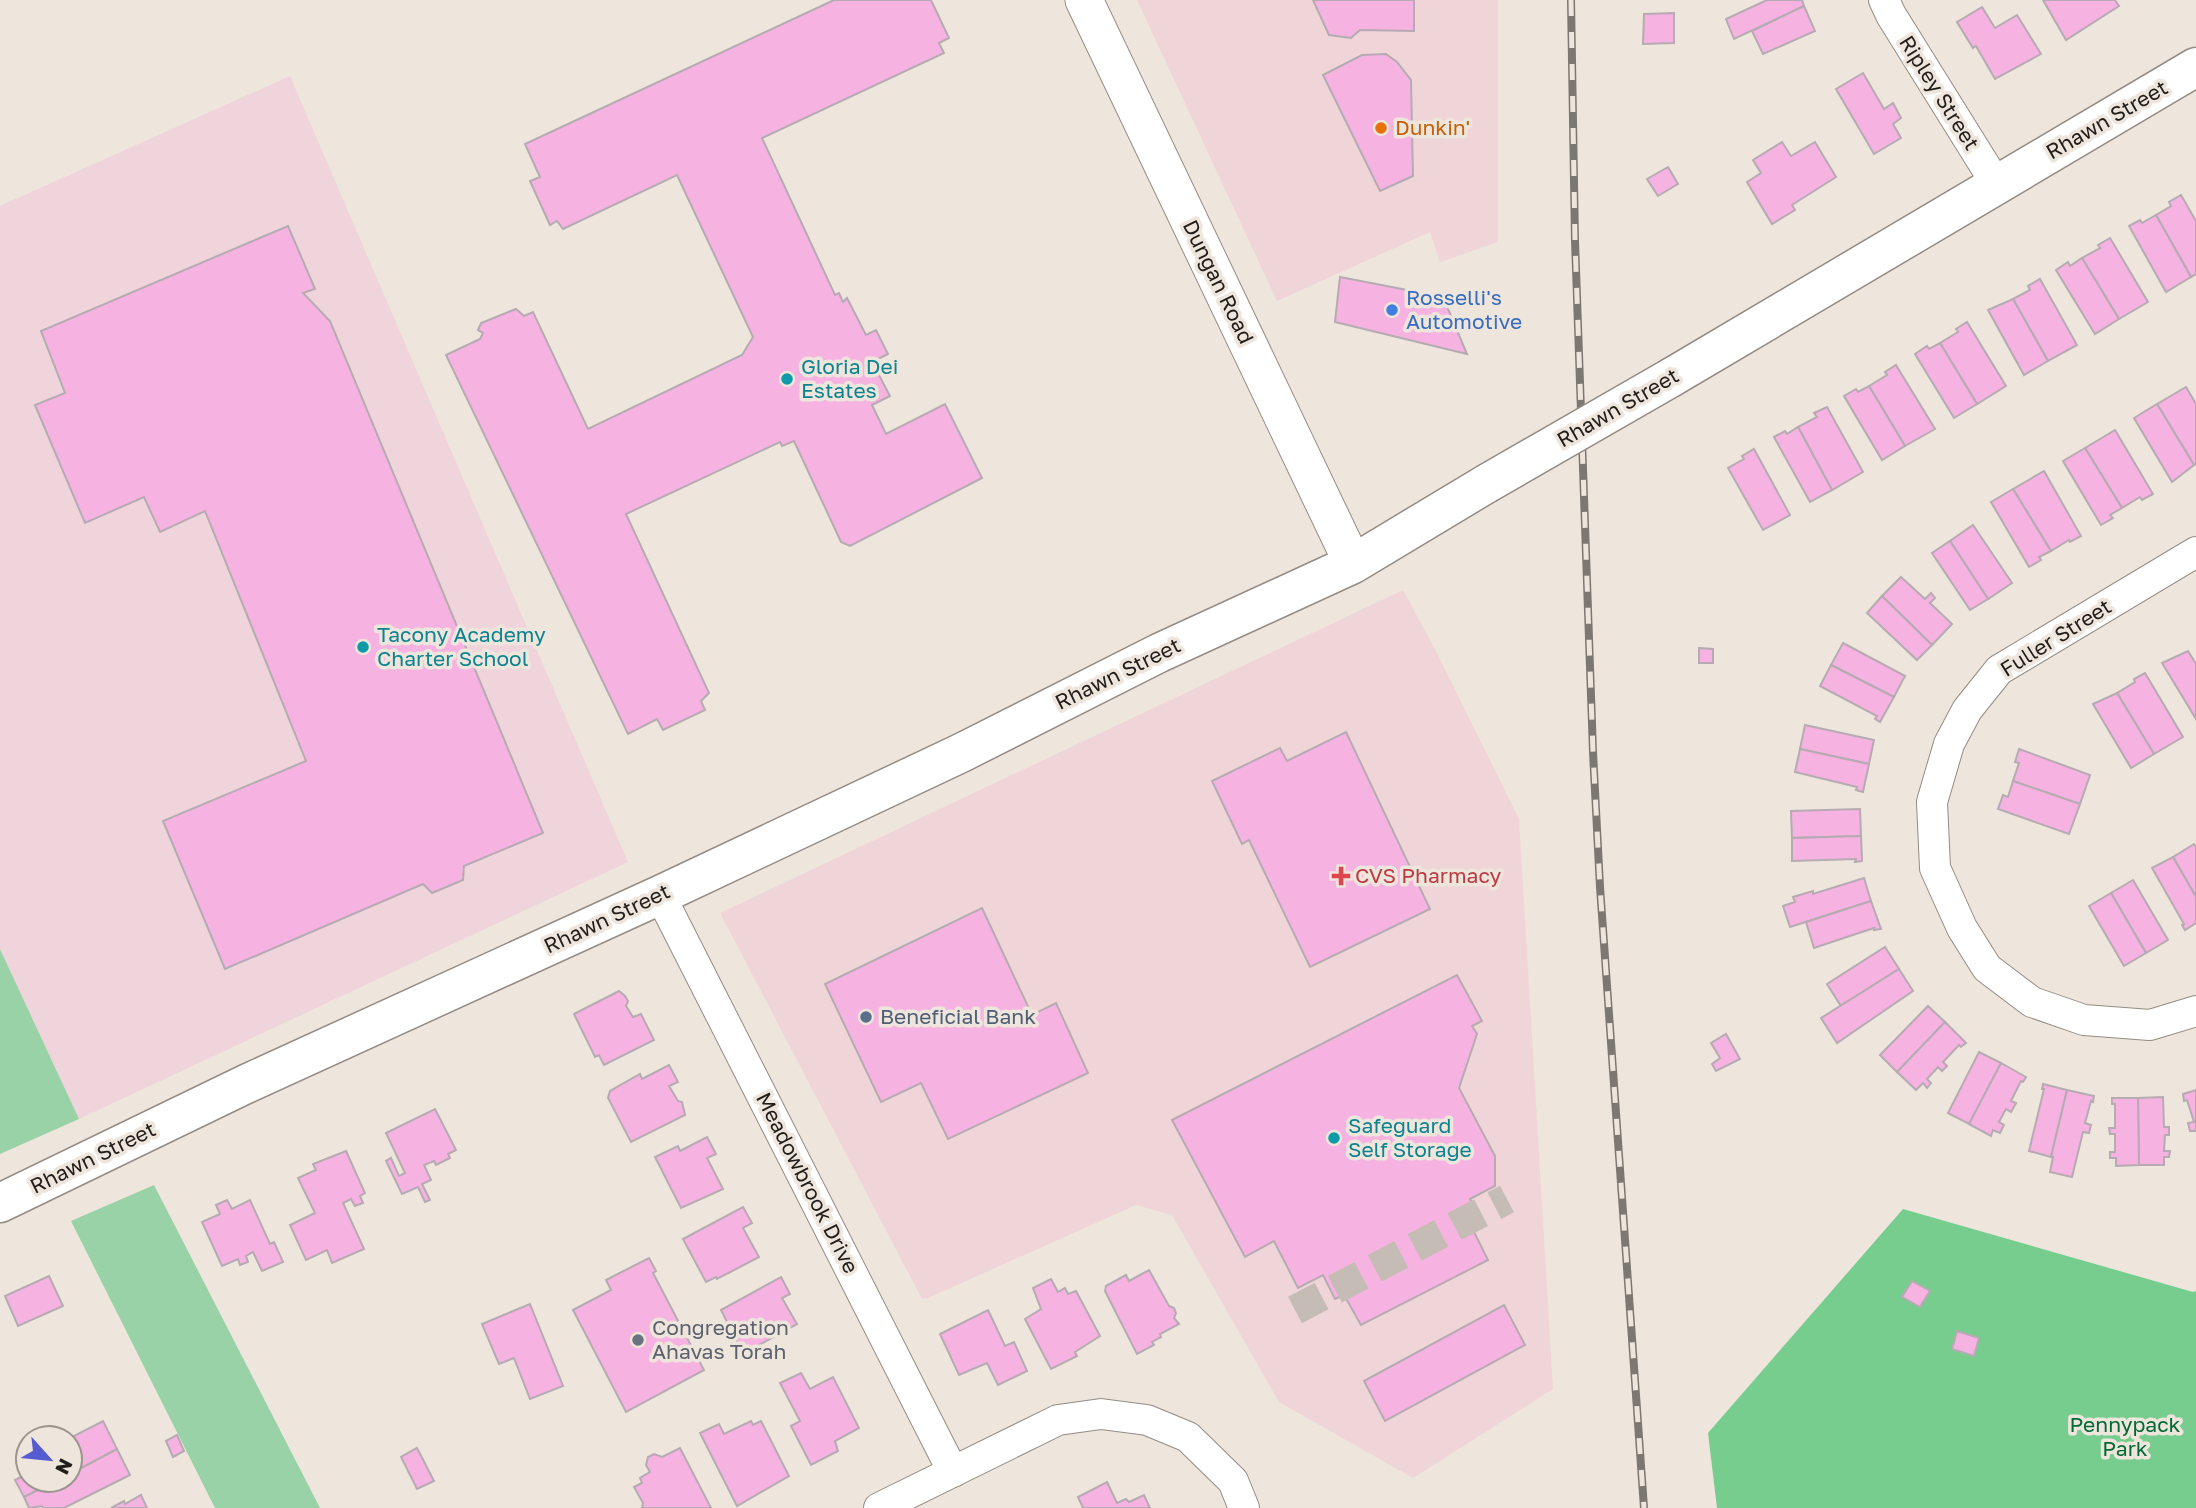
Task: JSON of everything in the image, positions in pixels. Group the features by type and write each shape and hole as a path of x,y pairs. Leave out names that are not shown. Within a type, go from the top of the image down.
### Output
{"main road":[{"name":"Rhawn Street","path":"0,1203 246,1084 660,895 961,752 1159,653 1353,564 2196,67"}],"street":[{"name":"Dungan Road","path":"1084,0 1353,564"},
{"name":"Ripley Street","path":"1884,0 1997,185"},
{"name":"Fuller Street","path":"2196,552 1999,670 1967,710 1949,744 1932,802 1935,868 1962,928 1987,968 2032,1002 2084,1020 2150,1025 2196,1011"},
{"name":"Meadowbrook Drive","path":"660,895 953,1472"},
{"path":"879,1508 1058,1420 1101,1414 1147,1420 1188,1437 1233,1481 1244,1508"}],"shaded area":[{"path":"1137,0 1498,0 1498,242 1440,262 1430,232 1277,301"},
{"path":"290,76 628,862 79,1119 0,949 0,206"},
{"path":"1403,590 1519,819 1553,1389 1413,1478 1279,1402 1172,1215 1136,1205 922,1299 720,913"}],"green space":[{"path":"0,949 79,1119 0,1154"},
{"path":"154,1185 320,1508 215,1508 71,1221"},
{"name":"Pennypack Park","path":"1903,1209 2196,1291 2196,1508 1717,1508 1708,1433"}],"building":[{"name":"Gloria Dei Estates","path":"834,0 931,0 949,38 939,43 944,53 762,138 835,295 839,293 843,302 847,298 866,335 876,330 888,354 872,362 890,396 872,405 886,434 945,404 982,478 850,546 841,542 794,441 782,446 780,442 626,514 709,693 701,701 705,710 663,730 657,719 628,734 446,355 480,339 483,333 478,330 481,323 516,309 524,316 533,312 588,429 742,355 753,337 677,175 563,229 557,221 550,225 530,181 540,177 525,144"},
{"path":"1313,0 1414,0 1414,31 1360,30 1351,38 1329,35"},
{"path":"1767,0 1802,0 1804,6 1734,39 1726,19"},
{"path":"2043,0 2115,0 2119,6 2066,40"},
{"path":"1804,6 1815,31 1763,54 1752,31"},
{"path":"1982,7 1995,28 2017,15 2041,54 1995,79 1976,46 1973,48 1957,22"},
{"path":"1674,13 1674,43 1643,44 1644,14"},
{"name":"Dunkin'","path":"1386,54 1397,62 1411,80 1413,176 1380,191 1323,75 1362,55"},
{"path":"1863,73 1884,109 1893,103 1901,118 1893,124 1901,138 1874,154 1836,89"},
{"path":"1782,142 1791,156 1815,142 1836,177 1792,205 1795,210 1772,224 1747,182 1761,173 1753,160"},
{"path":"1668,167 1678,184 1658,196 1647,179"},
{"path":"2181,195 2196,221 2196,274 2191,277 2156,215 2171,206 2169,202"},
{"path":"2156,215 2191,277 2166,292 2129,226 2140,220 2142,223"},
{"name":"Tacony Academy Charter School","path":"288,226 315,289 303,293 330,321 543,833 464,866 463,880 432,893 423,884 225,969 163,821 306,761 205,511 160,532 144,497 85,523 35,405 65,393 41,331"},
{"path":"2110,238 2148,302 2119,319 2082,258 2100,248 2098,245"},
{"path":"2082,258 2119,319 2095,334 2056,270 2068,262 2070,266"},
{"name":"Rosselli's Automotive","path":"1340,277 1443,297 1467,354 1335,322"},
{"path":"2040,279 2077,345 2048,361 2013,299 2030,290 2028,286"},
{"path":"2013,299 2048,361 2024,375 1988,310"},
{"path":"1967,322 2006,386 1977,404 1940,343 1958,332 1956,329"},
{"path":"1940,343 1977,404 1954,418 1915,354 1927,346 1929,349"},
{"path":"1896,365 1935,429 1905,446 1869,386 1887,375 1885,372"},
{"path":"1869,386 1905,446 1882,460 1844,396"},
{"path":"2186,387 2196,404 2194,465 2157,404"},
{"path":"2157,404 2194,465 2172,482 2134,418"},
{"path":"1827,407 1863,472 1832,490 1798,427 1817,417 1814,413"},
{"path":"1798,427 1832,490 1810,502 1774,437 1785,431 1787,434"},
{"path":"2115,430 2153,494 2142,500 2140,497 2122,508 2085,448"},
{"path":"2085,448 2122,508 2110,515 2113,518 2101,525 2063,461"},
{"path":"1754,449 1790,515 1763,530 1728,468 1744,459 1742,456"},
{"path":"2044,471 2081,536 2051,551 2013,489"},
{"path":"2013,489 2051,551 2039,557 2041,560 2029,567 1991,502"},
{"path":"1973,525 2012,583 1988,599 1950,541"},
{"path":"1950,541 1988,599 1970,610 1932,553"},
{"path":"1901,577 1925,599 1931,593 1935,598 1930,603 1952,624 1932,645 1882,596"},
{"path":"1882,596 1932,645 1917,660 1867,613"},
{"path":"1843,643 1905,676 1894,697 1831,665"},
{"path":"1699,648 1713,649 1713,663 1699,663"},
{"path":"2188,651 2196,664 2196,719 2162,663"},
{"path":"1831,665 1894,697 1880,722 1875,719 1877,716 1820,686"},
{"path":"2145,673 2183,737 2154,754 2117,693"},
{"path":"2117,693 2154,754 2131,768 2093,704"},
{"path":"1805,725 1874,740 1869,764 1800,749"},
{"name":"CVS Pharmacy","path":"1346,732 1430,909 1310,967 1249,840 1242,844 1212,781 1280,748 1287,761"},
{"path":"1800,749 1869,764 1863,792 1856,790 1857,787 1795,772"},
{"path":"2019,749 2090,775 2080,804 2013,781 2019,763 2015,762"},
{"path":"2013,781 2080,804 2069,834 1998,809 2003,795 2008,797"},
{"path":"1860,809 1861,836 1792,838 1791,811"},
{"path":"1861,836 1862,861 1792,861 1792,838"},
{"path":"2194,844 2196,847 2196,897 2173,857"},
{"path":"2173,857 2196,897 2196,923 2185,930 2152,868"},
{"path":"1864,878 1871,901 1790,927 1783,906 1795,902 1793,897 1813,891 1813,894"},
{"path":"2133,880 2168,940 2146,953 2111,893"},
{"path":"2111,893 2146,953 2124,966 2089,906"},
{"path":"1871,901 1881,929 1874,928 1814,948 1806,922"},
{"path":"982,908 1032,1015 1056,1003 1088,1073 948,1139 921,1083 881,1102 825,984"},
{"path":"1885,947 1899,969 1841,1006 1827,984"},
{"path":"1899,969 1913,991 1837,1043 1821,1018"},
{"name":"Safeguard Self Storage","path":"1457,975 1482,1021 1472,1026 1477,1034 1459,1088 1495,1156 1495,1186 1470,1199 1482,1222 1472,1228 1488,1260 1361,1325 1344,1295 1335,1299 1323,1275 1298,1288 1274,1241 1245,1257 1172,1120"},
{"path":"619,991 628,1001 626,1006 633,1017 641,1014 654,1040 604,1065 599,1055 595,1057 574,1014"},
{"path":"1928,1006 1945,1022 1897,1072 1880,1055"},
{"path":"1945,1022 1966,1043 1961,1047 1959,1045 1943,1062 1947,1066 1942,1071 1938,1067 1927,1079 1931,1083 1927,1088 1923,1083 1916,1090 1897,1072"},
{"path":"1726,1034 1740,1059 1716,1071 1712,1064 1720,1058 1711,1043"},
{"path":"1979,1052 2001,1063 1969,1124 1948,1113"},
{"path":"2001,1063 2026,1077 2021,1081 2011,1101 2016,1103 2011,1112 2006,1109 1999,1122 2004,1125 2000,1133 1993,1130 1991,1136 1969,1124"},
{"path":"669,1065 678,1082 669,1086 678,1101 682,1102 685,1115 631,1142 608,1098 610,1091 640,1074 642,1079"},
{"path":"2043,1084 2067,1090 2051,1157 2029,1151"},
{"path":"2067,1090 2094,1096 2085,1123 2091,1125 2089,1133 2083,1132 2072,1177 2050,1172"},
{"path":"2196,1090 2196,1131 2190,1131 2188,1123 2194,1122 2183,1094"},
{"path":"2163,1097 2164,1127 2169,1127 2169,1135 2165,1135 2164,1151 2170,1151 2169,1157 2164,1157 2164,1165 2139,1165 2138,1098"},
{"path":"2112,1098 2138,1098 2139,1165 2116,1166 2116,1158 2110,1158 2110,1152 2115,1152 2115,1134 2110,1134 2109,1128 2115,1128 2115,1104 2112,1104"},
{"path":"435,1109 456,1150 448,1154 450,1158 436,1165 434,1161 424,1165 431,1180 422,1184 430,1200 425,1202 418,1187 402,1194 386,1161 391,1158 399,1176 405,1173 386,1133"},
{"path":"707,1137 716,1154 707,1158 723,1189 681,1208 655,1157 678,1146 680,1151"},
{"path":"346,1151 365,1193 360,1196 363,1203 355,1206 351,1199 343,1203 364,1249 332,1263 327,1250 306,1260 290,1225 315,1213 298,1178 316,1170 313,1164"},
{"path":"227,1200 232,1209 250,1200 270,1244 274,1242 283,1262 262,1271 253,1252 246,1256 248,1262 240,1265 238,1259 222,1266 202,1222 220,1214 216,1205"},
{"path":"743,1207 752,1223 743,1228 759,1257 706,1282 683,1239"},
{"name":"Congregation Ahavas Torah","path":"649,1258 656,1271 653,1273 704,1370 626,1412 573,1310 611,1290 606,1280"},
{"path":"1149,1270 1169,1306 1174,1308 1174,1318 1179,1324 1160,1334 1161,1337 1152,1342 1154,1345 1137,1354 1105,1291 1106,1286 1126,1275 1129,1281"},
{"path":"49,1276 63,1306 18,1326 5,1296"},
{"path":"781,1277 790,1294 782,1298 797,1324 743,1354 721,1310"},
{"path":"1051,1279 1058,1292 1065,1288 1068,1294 1076,1291 1100,1336 1075,1352 1077,1356 1051,1369 1025,1319 1041,1309 1033,1288"},
{"path":"1912,1281 1930,1291 1920,1307 1902,1297"},
{"path":"530,1304 563,1386 530,1399 514,1358 499,1364 482,1324"},
{"path":"1504,1305 1525,1345 1385,1421 1364,1381"},
{"path":"988,1310 1005,1346 1014,1342 1027,1371 998,1385 987,1363 959,1375 940,1334"},
{"path":"1957,1331 1979,1338 1974,1356 1952,1349"},
{"path":"801,1373 810,1389 833,1377 859,1428 835,1441 838,1451 811,1465 791,1426 800,1421 780,1383"},
{"path":"103,1421 117,1449 84,1467 84,1431"},
{"path":"751,1421 753,1425 761,1421 789,1476 737,1506 700,1433 719,1424 724,1434"},
{"path":"177,1435 184,1451 173,1457 166,1441"},
{"path":"417,1448 434,1481 417,1489 401,1457"},
{"path":"680,1448 711,1508 642,1508 643,1503 634,1487 642,1483 640,1478 650,1472 646,1465 648,1457 654,1454 662,1457"},
{"path":"117,1449 130,1475 64,1508 29,1508 24,1497 30,1494 84,1494 84,1467"},
{"path":"1107,1482 1117,1503 1126,1499 1129,1502 1144,1495 1150,1508 1083,1508 1078,1497"},
{"path":"141,1495 147,1508 111,1508 124,1501 125,1504"}],"tunnel":[{"path":"1295,1310 1507,1199"}],"railway":[{"path":"1571,0 1575,241 1593,752 1600,887 1644,1508"}],"place":[{"name":"Dunkin'","path":"1381,128"},
{"name":"Rosselli's Automotive","path":"1392,310"},
{"name":"Gloria Dei Estates","path":"787,379"},
{"name":"Tacony Academy Charter School","path":"363,647"},
{"name":"CVS Pharmacy","path":"1341,876"},
{"name":"Beneficial Bank","path":"866,1017"},
{"name":"Safeguard Self Storage","path":"1334,1138"},
{"name":"Congregation Ahavas Torah","path":"638,1340"}]}
